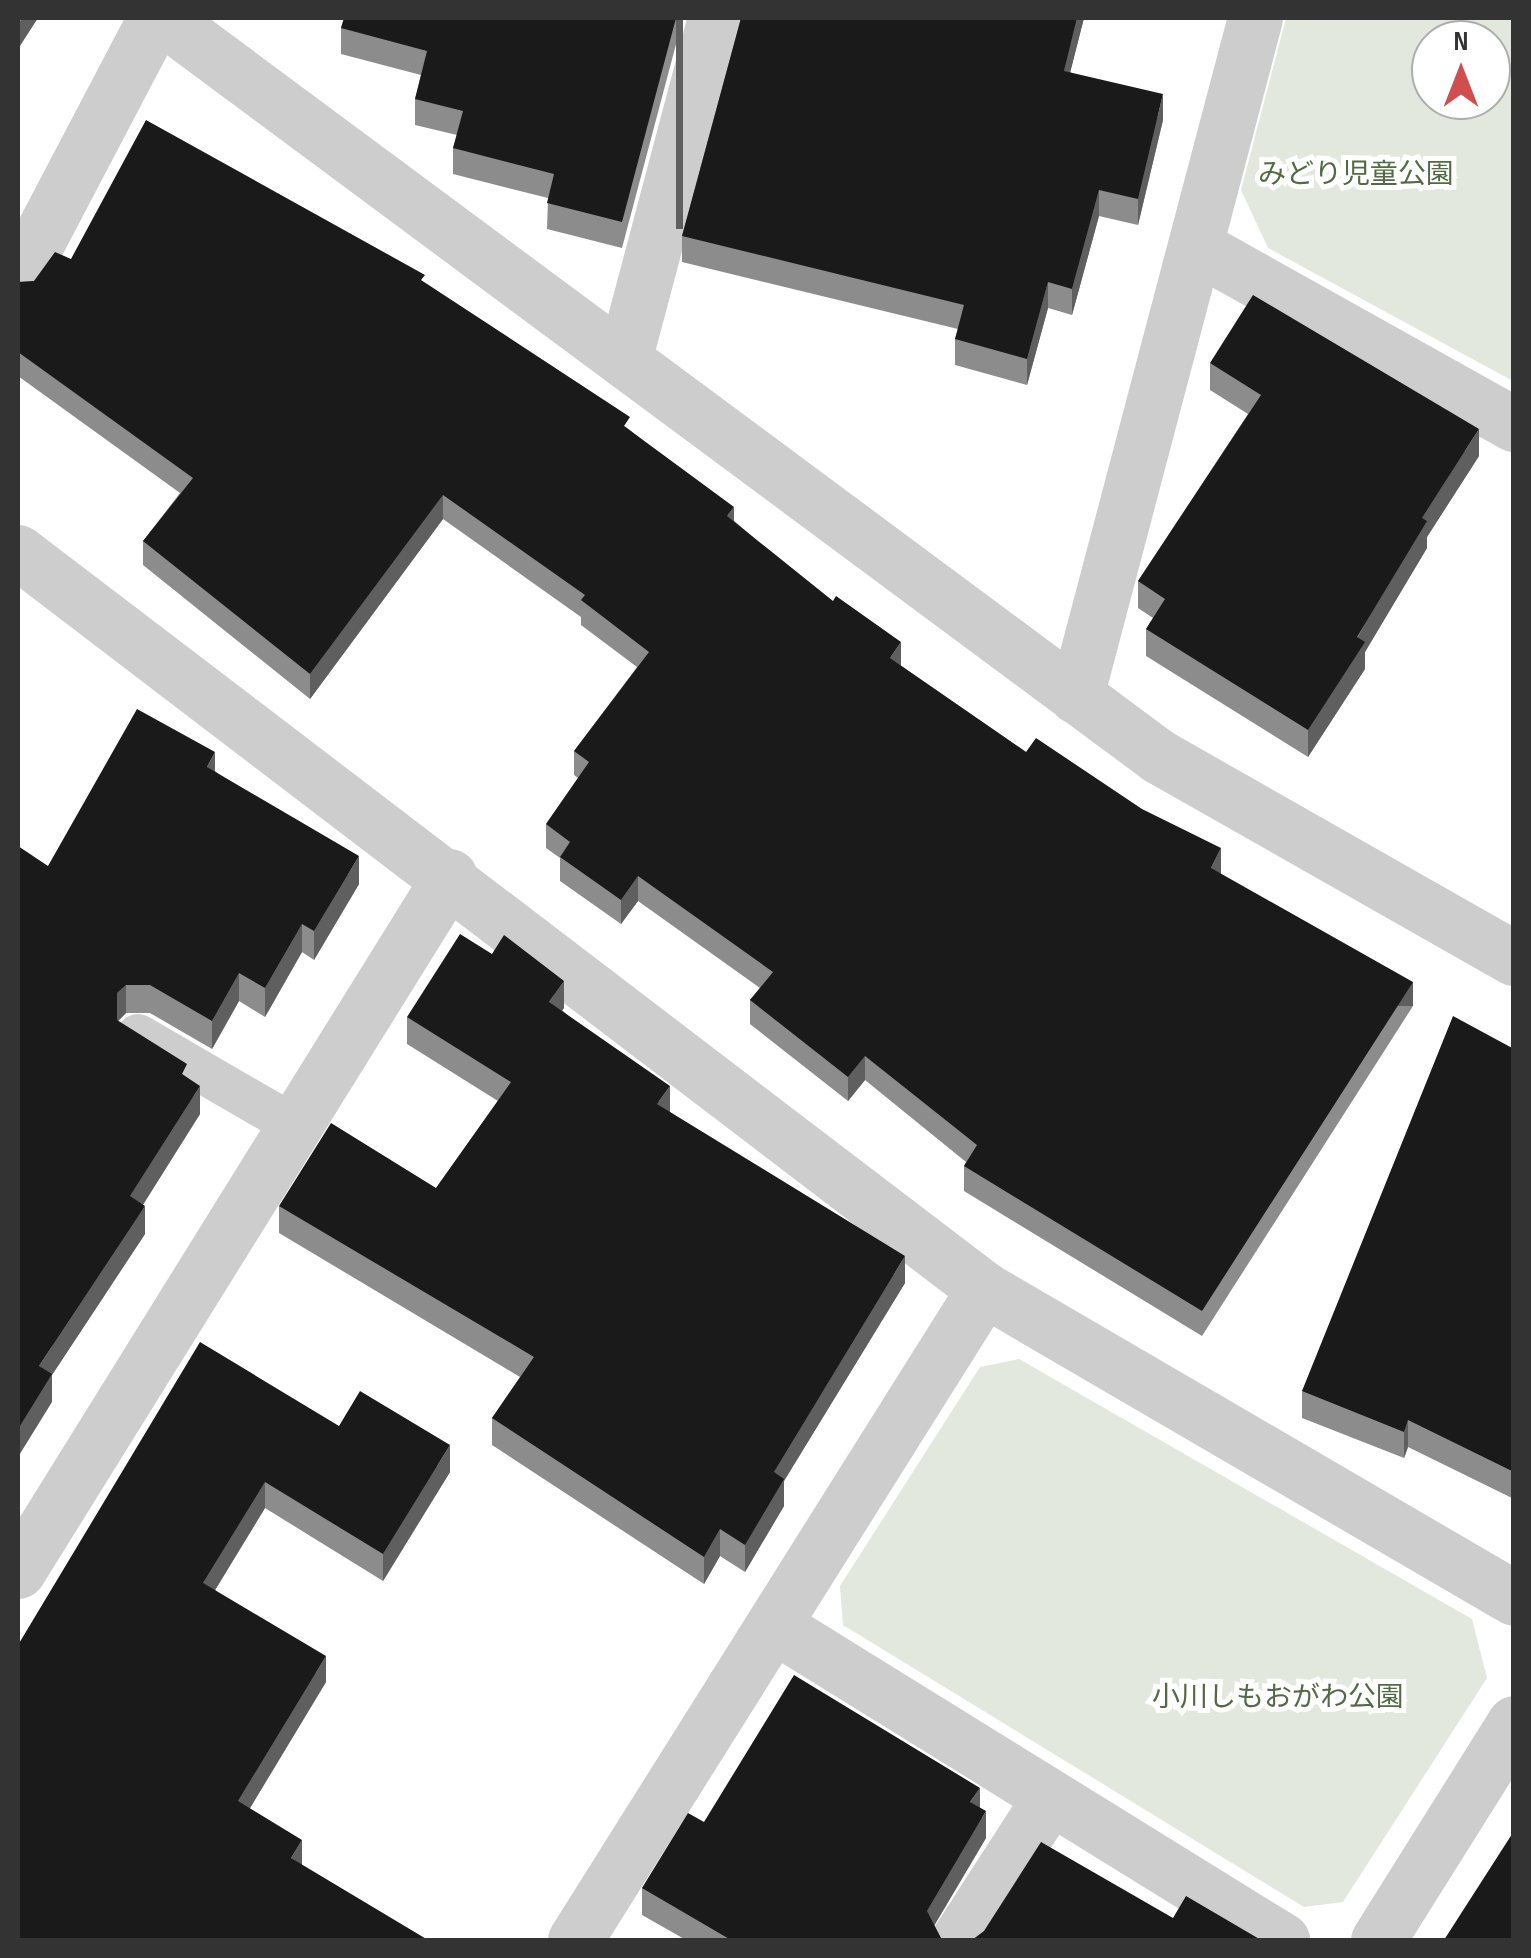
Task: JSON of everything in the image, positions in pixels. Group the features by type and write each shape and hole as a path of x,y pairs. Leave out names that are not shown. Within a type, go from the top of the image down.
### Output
{"street":[{"path":"18,279 159,18 1158,756 1514,958"},
{"path":"624,360 715,18"},
{"path":"1076,696 1255,18"},
{"path":"1195,246 1514,424"},
{"path":"18,552 450,876 984,1289 1514,1598"},
{"path":"18,1571 450,876"},
{"path":"575,1940 984,1289"},
{"path":"773,1625 1282,1940"},
{"path":"1378,1940 1514,1723"},
{"path":"958,1940 1050,1796"}],"lane":[{"path":"138,1035 296,1126"}],"green space":[{"name":"みどり児童公園","path":"1286,18 1513,18 1513,381 1268,248 1241,190"},
{"name":"小川しもおがわ公園","path":"1019,1359 1472,1619 1487,1678 1343,1902 1304,1907 843,1625 840,1586 980,1367"}],"building":[{"path":"344,18 676,18 622,222 547,203 554,174 453,148 463,111 415,99 427,51 341,28"},
{"path":"741,18 1077,18 1064,71 1163,94 1138,199 1099,190 1072,289 1048,282 1027,359 955,339 964,305 682,236"},
{"path":"146,120 425,275 421,280 630,417 624,426 734,507 727,516 833,601 836,596 901,642 890,658 1026,752 1036,738 1142,809 1221,848 1211,868 1413,982 1202,1311 964,1166 977,1145 865,1056 848,1077 750,1000 773,972 638,876 621,900 560,857 570,842 546,824 589,762 574,751 649,652 581,600 585,595 443,495 310,674 143,541 193,478 18,352 18,282 34,281 55,252 71,259"},
{"path":"1253,295 1479,429 1422,518 1427,521 1357,637 1365,642 1308,730 1146,629 1165,599 1138,581 1261,395 1210,363"},
{"path":"137,709 215,752 207,767 359,856 314,931 302,924 265,988 239,973 212,1021 150,985 126,985 117,993 117,1020 187,1064 182,1074 200,1086 130,1196 145,1206 39,1366 52,1374 18,1429 18,846 48,866"},
{"path":"460,934 492,954 504,935 564,981 549,1002 670,1086 657,1104 905,1256 774,1472 784,1479 745,1545 720,1529 704,1557 492,1418 534,1357 279,1206 331,1123 436,1188 511,1082 407,1017"},
{"path":"1453,1016 1514,1049 1514,1472 1408,1420 1404,1432 1302,1391"},
{"path":"200,1342 339,1426 360,1391 450,1445 383,1554 265,1482 203,1583 326,1656 238,1801 302,1840 291,1858 428,1940 18,1940 18,1645"},
{"path":"794,1675 980,1788 970,1802 986,1811 927,1911 942,1940 731,1940 642,1888 688,1813 704,1822"},
{"path":"1514,1831 1514,1940 1444,1940"},
{"path":"1041,1842 1173,1918 1186,1896 1261,1940 972,1940 984,1931"}]}
